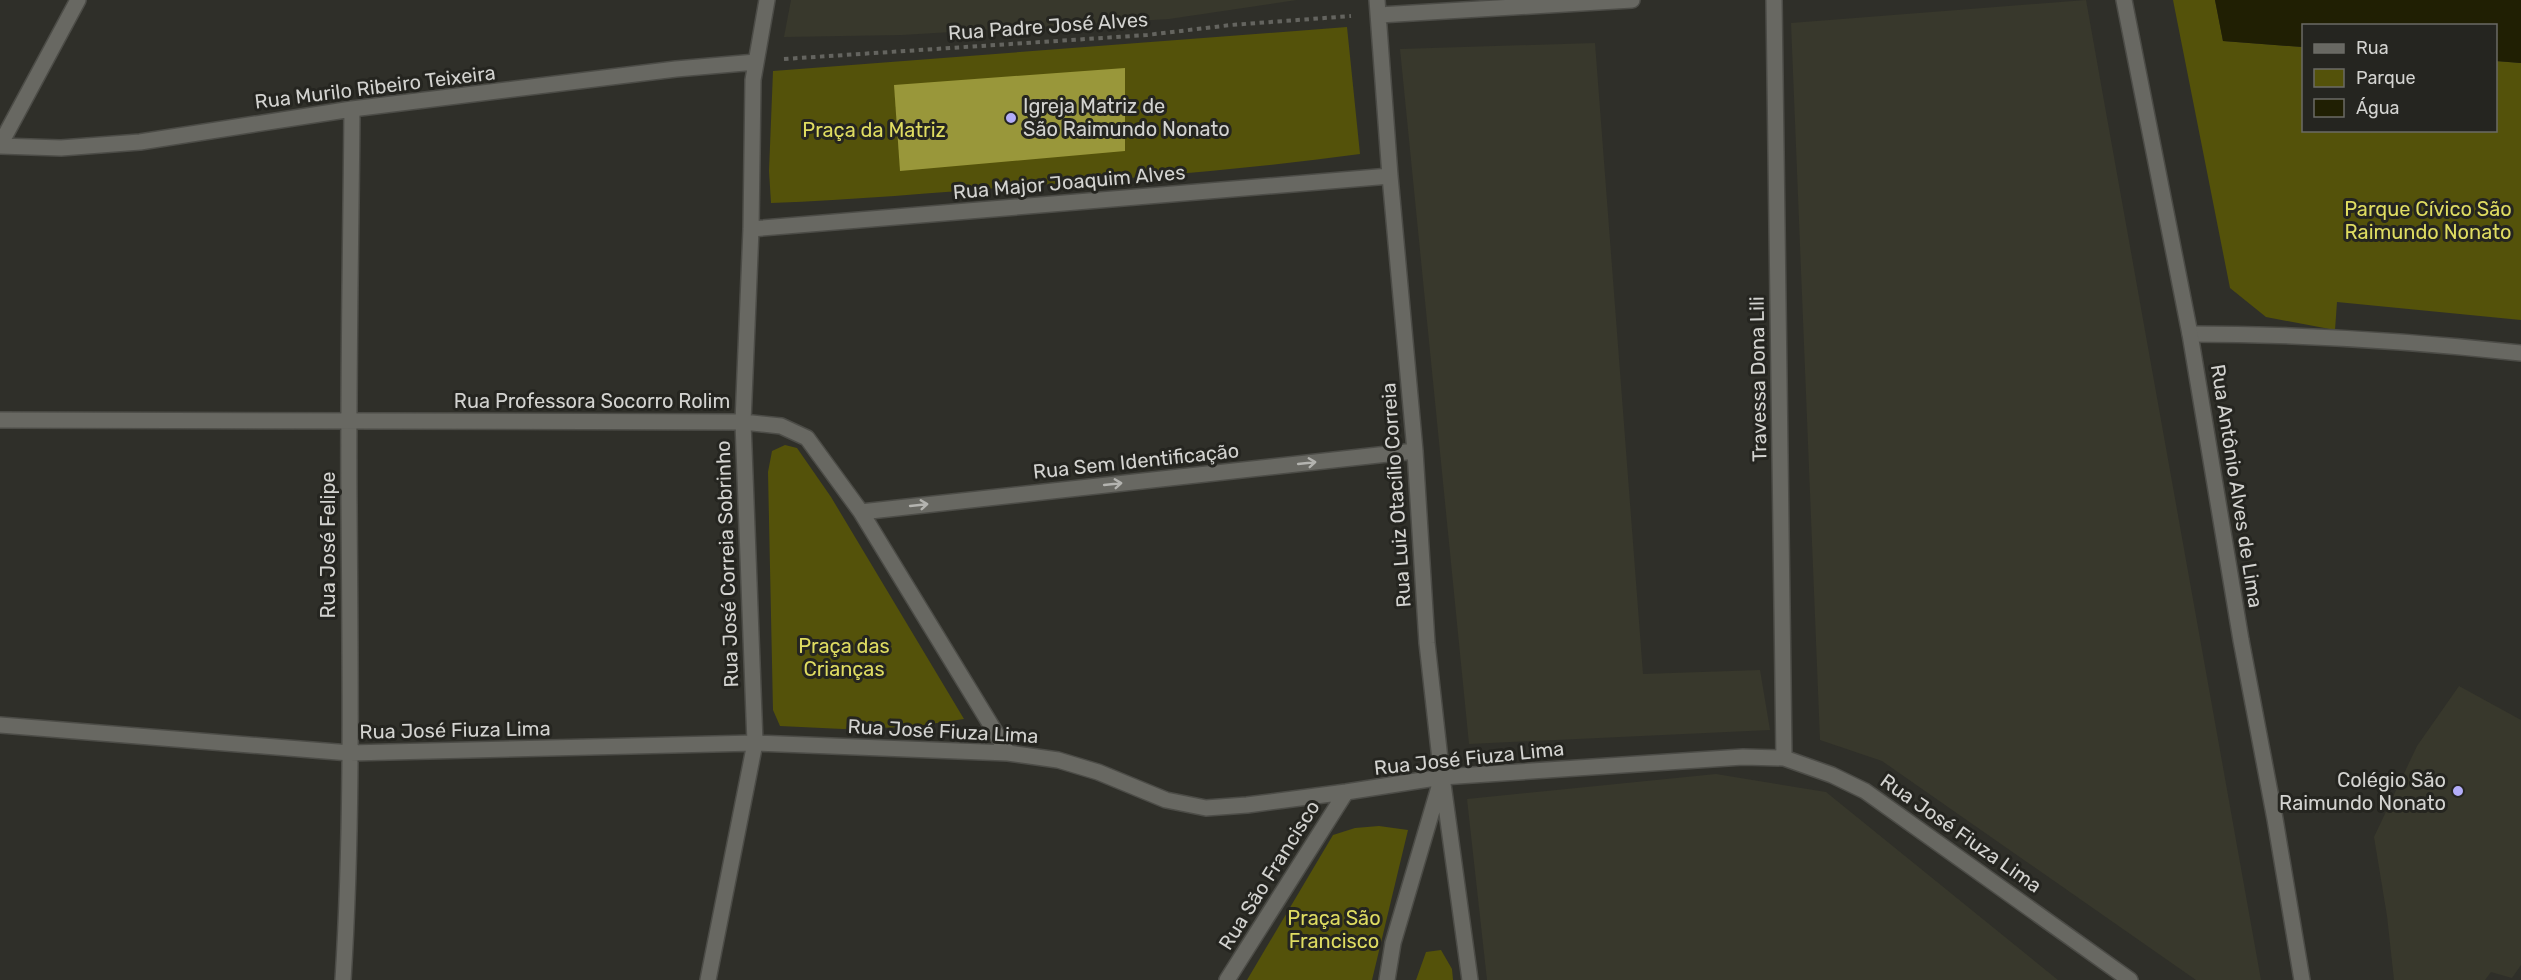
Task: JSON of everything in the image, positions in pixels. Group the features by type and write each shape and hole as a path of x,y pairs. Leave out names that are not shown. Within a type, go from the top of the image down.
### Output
{"street":[{"path":"0,146 78,0"},
{"name":"Rua José Correia Sobrinho","path":"708,980 755,743 743,422 751,229 753,80 767,0"},
{"path":"1378,7 1632,0"},
{"name":"Travessa Dona Lili","path":"1774,0 1784,758"},
{"name":"Rua Antônio Alves de Lima","path":"2124,0 2190,334 2239,628 2302,980"},
{"name":"Rua Luiz Otacílio Correia","path":"1378,7 1390,176 1415,451 1427,643 1442,777 1393,943 1387,980"},
{"name":"Rua Murilo Ribeiro Teixeira","path":"0,146 61,148 140,142 352,109 676,69 756,62"},
{"name":"Rua José Felipe","path":"343,980 348,895 350,753 349,421 352,109"},
{"name":"Rua Major Joaquim Alves","path":"751,229 1390,176"},
{"path":"2190,334 2302,335 2432,343 2521,352"},
{"name":"Rua Professora Socorro Rolim","path":"0,420 743,422 781,426 807,438 861,512 1008,753"},
{"name":"Rua Sem Identificação","path":"861,512 1415,451"},
{"name":"Rua José Fiuza Lima","path":"0,725 350,753 755,743 1008,753 1058,760 1098,772 1166,800 1206,808 1346,792 1442,777 1743,757 1784,758 1832,775 1865,791 2130,980"},
{"path":"1442,777 1470,980"},
{"name":"Rua São Francisco","path":"1227,980 1346,792"}],"path":[{"name":"Rua Padre José Alves","path":"756,62 1147,34 1378,7"}],"shaded area":[{"path":"791,0 1297,0 1169,19 902,35 784,37"},
{"path":"2086,0 2261,980 2196,980 1882,761 1820,740 1791,23"},
{"path":"1595,43 1643,674 1760,670 1770,730 1469,744 1400,49"},
{"name":"Colégio São Raimundo Nonato","path":"2459,686 2521,720 2521,965 2512,978 2491,972 2485,980 2394,980 2387,916 2374,837 2417,746"},
{"path":"1716,774 1826,792 2058,980 1487,980 1467,799"}],"green space":[{"name":"Parque Cívico São Raimundo Nonato","path":"2173,0 2215,0 2223,41 2302,47 2302,132 2497,132 2497,61 2521,63 2521,320 2337,302 2335,330 2266,317 2230,288"},
{"name":"Praça da Matriz","path":"1347,27 1360,154 1151,176 771,203 769,171 773,71"},
{"name":"Praça das Crianças","path":"785,445 797,448 831,497 964,719 910,727 843,729 780,726 773,710 768,472 772,451"},
{"name":"Praça São Francisco","path":"1379,826 1408,830 1372,980 1247,980 1333,835 1355,828"},
{"path":"1441,950 1452,969 1453,980 1416,980 1426,952"}],"water":[{"path":"2215,0 2521,0 2521,63 2497,61 2497,24 2302,24 2302,47 2223,41"}],"building":[{"name":"Igreja Matriz de São Raimundo Nonato","path":"1125,68 1125,151 900,171 894,85"}],"place":[{"name":"Igreja Matriz de São Raimundo Nonato","path":"1011,118"},
{"name":"Colégio São Raimundo Nonato","path":"2458,791"}]}
